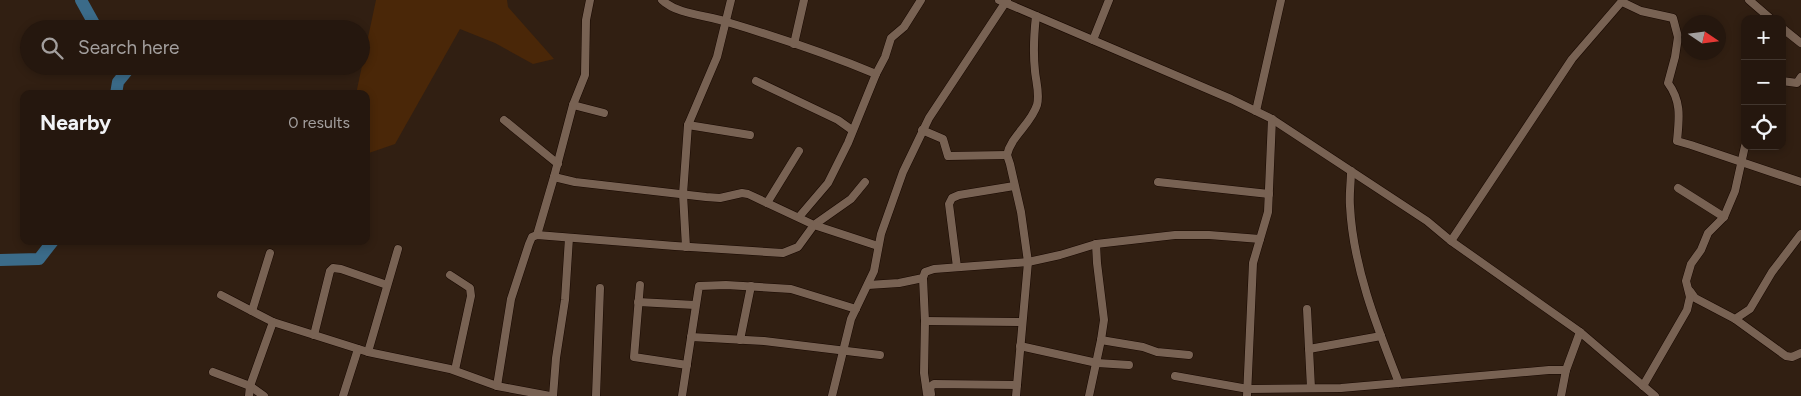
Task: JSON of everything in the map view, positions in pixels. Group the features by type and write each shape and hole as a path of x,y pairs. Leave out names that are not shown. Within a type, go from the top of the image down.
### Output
{"street":[{"path":"537,235 573,106 585,75 586,20 590,0"},
{"path":"662,0 666,4 686,12 726,21 836,57 876,74"},
{"path":"686,247 683,194 688,125 716,56 730,0"},
{"path":"794,44 804,0"},
{"path":"798,217 828,183 848,143 876,74 886,57 891,38 904,27 921,0"},
{"path":"1094,40 1110,0"},
{"path":"1256,111 1281,0"},
{"path":"1749,0 1766,15"},
{"path":"832,396 842,351 856,309 877,261 878,246 902,172 929,118 1004,1 1272,119 1427,221 1451,241 1580,332 1655,396"},
{"path":"1451,241 1572,59 1622,1 1641,11 1673,18 1678,37 1668,83 1676,93 1680,113 1677,141 1801,182"},
{"path":"1016,396 1028,262 1021,212 1010,164 1006,155 1011,143 1032,114 1038,100 1034,70 1036,16"},
{"path":"1786,31 1801,43"},
{"path":"1786,82 1797,83 1801,77"},
{"path":"756,81 838,120 852,130"},
{"path":"573,106 604,113"},
{"path":"1248,392 1253,263 1268,212 1272,119"},
{"path":"504,120 558,164"},
{"path":"688,125 750,135"},
{"path":"922,130 943,139 948,156 1006,155"},
{"path":"1643,386 1687,310 1690,297 1686,281 1691,264 1701,250 1708,233 1724,217 1735,191 1744,150"},
{"path":"768,203 799,151"},
{"path":"1351,171 1350,205 1353,233 1365,288 1399,383"},
{"path":"554,177 575,182 720,198 742,193 814,225 878,246"},
{"path":"497,386 511,299 532,237 537,235 783,253 798,247 814,225 851,199 865,182"},
{"path":"1158,182 1269,194"},
{"path":"957,267 949,204 952,198 958,195 1014,186"},
{"path":"1678,188 1724,217"},
{"path":"929,395 924,373 925,321 923,278 925,272 934,268 1028,262 1096,244 1175,235 1209,234 1260,239"},
{"path":"1735,319 1750,309 1772,272 1801,234"},
{"path":"221,295 273,322 358,349 455,370 497,386 551,396 565,300 569,238"},
{"path":"1089,396 1102,340 1104,320 1096,244"},
{"path":"368,352 398,249"},
{"path":"252,311 270,252"},
{"path":"314,335 330,271 333,268 387,285"},
{"path":"450,275 470,288 471,296 455,370"},
{"path":"868,285 899,283 923,278"},
{"path":"682,396 699,286 726,284 790,289 856,309"},
{"path":"640,285 634,357 687,365"},
{"path":"740,340 751,286"},
{"path":"596,396 600,288"},
{"path":"1688,290 1695,298 1735,319 1786,356 1792,357 1801,353"},
{"path":"638,302 695,305"},
{"path":"1307,309 1311,388"},
{"path":"925,321 1022,322"},
{"path":"249,396 250,386 273,322"},
{"path":"1562,396 1566,370 1580,332"},
{"path":"1309,349 1381,336"},
{"path":"691,337 740,340 880,355"},
{"path":"1102,340 1143,347 1157,352 1189,355"},
{"path":"1020,346 1097,363 1129,365"},
{"path":"343,396 358,349"},
{"path":"1175,376 1248,392 1311,388 1349,392 1399,383 1566,370"},
{"path":"213,372 250,386 264,396"},
{"path":"929,395 930,387 934,384 1016,385"}],"shaded area":[{"path":"376,0 507,0 508,7 554,59 533,64 495,43 460,29 395,144 370,153 370,90 357,90 360,75 370,75 370,28"}],"waterway":[{"path":"81,0 92,20"},
{"path":"117,90 118,82 124,75"},
{"path":"0,260 39,259 50,245"}]}
